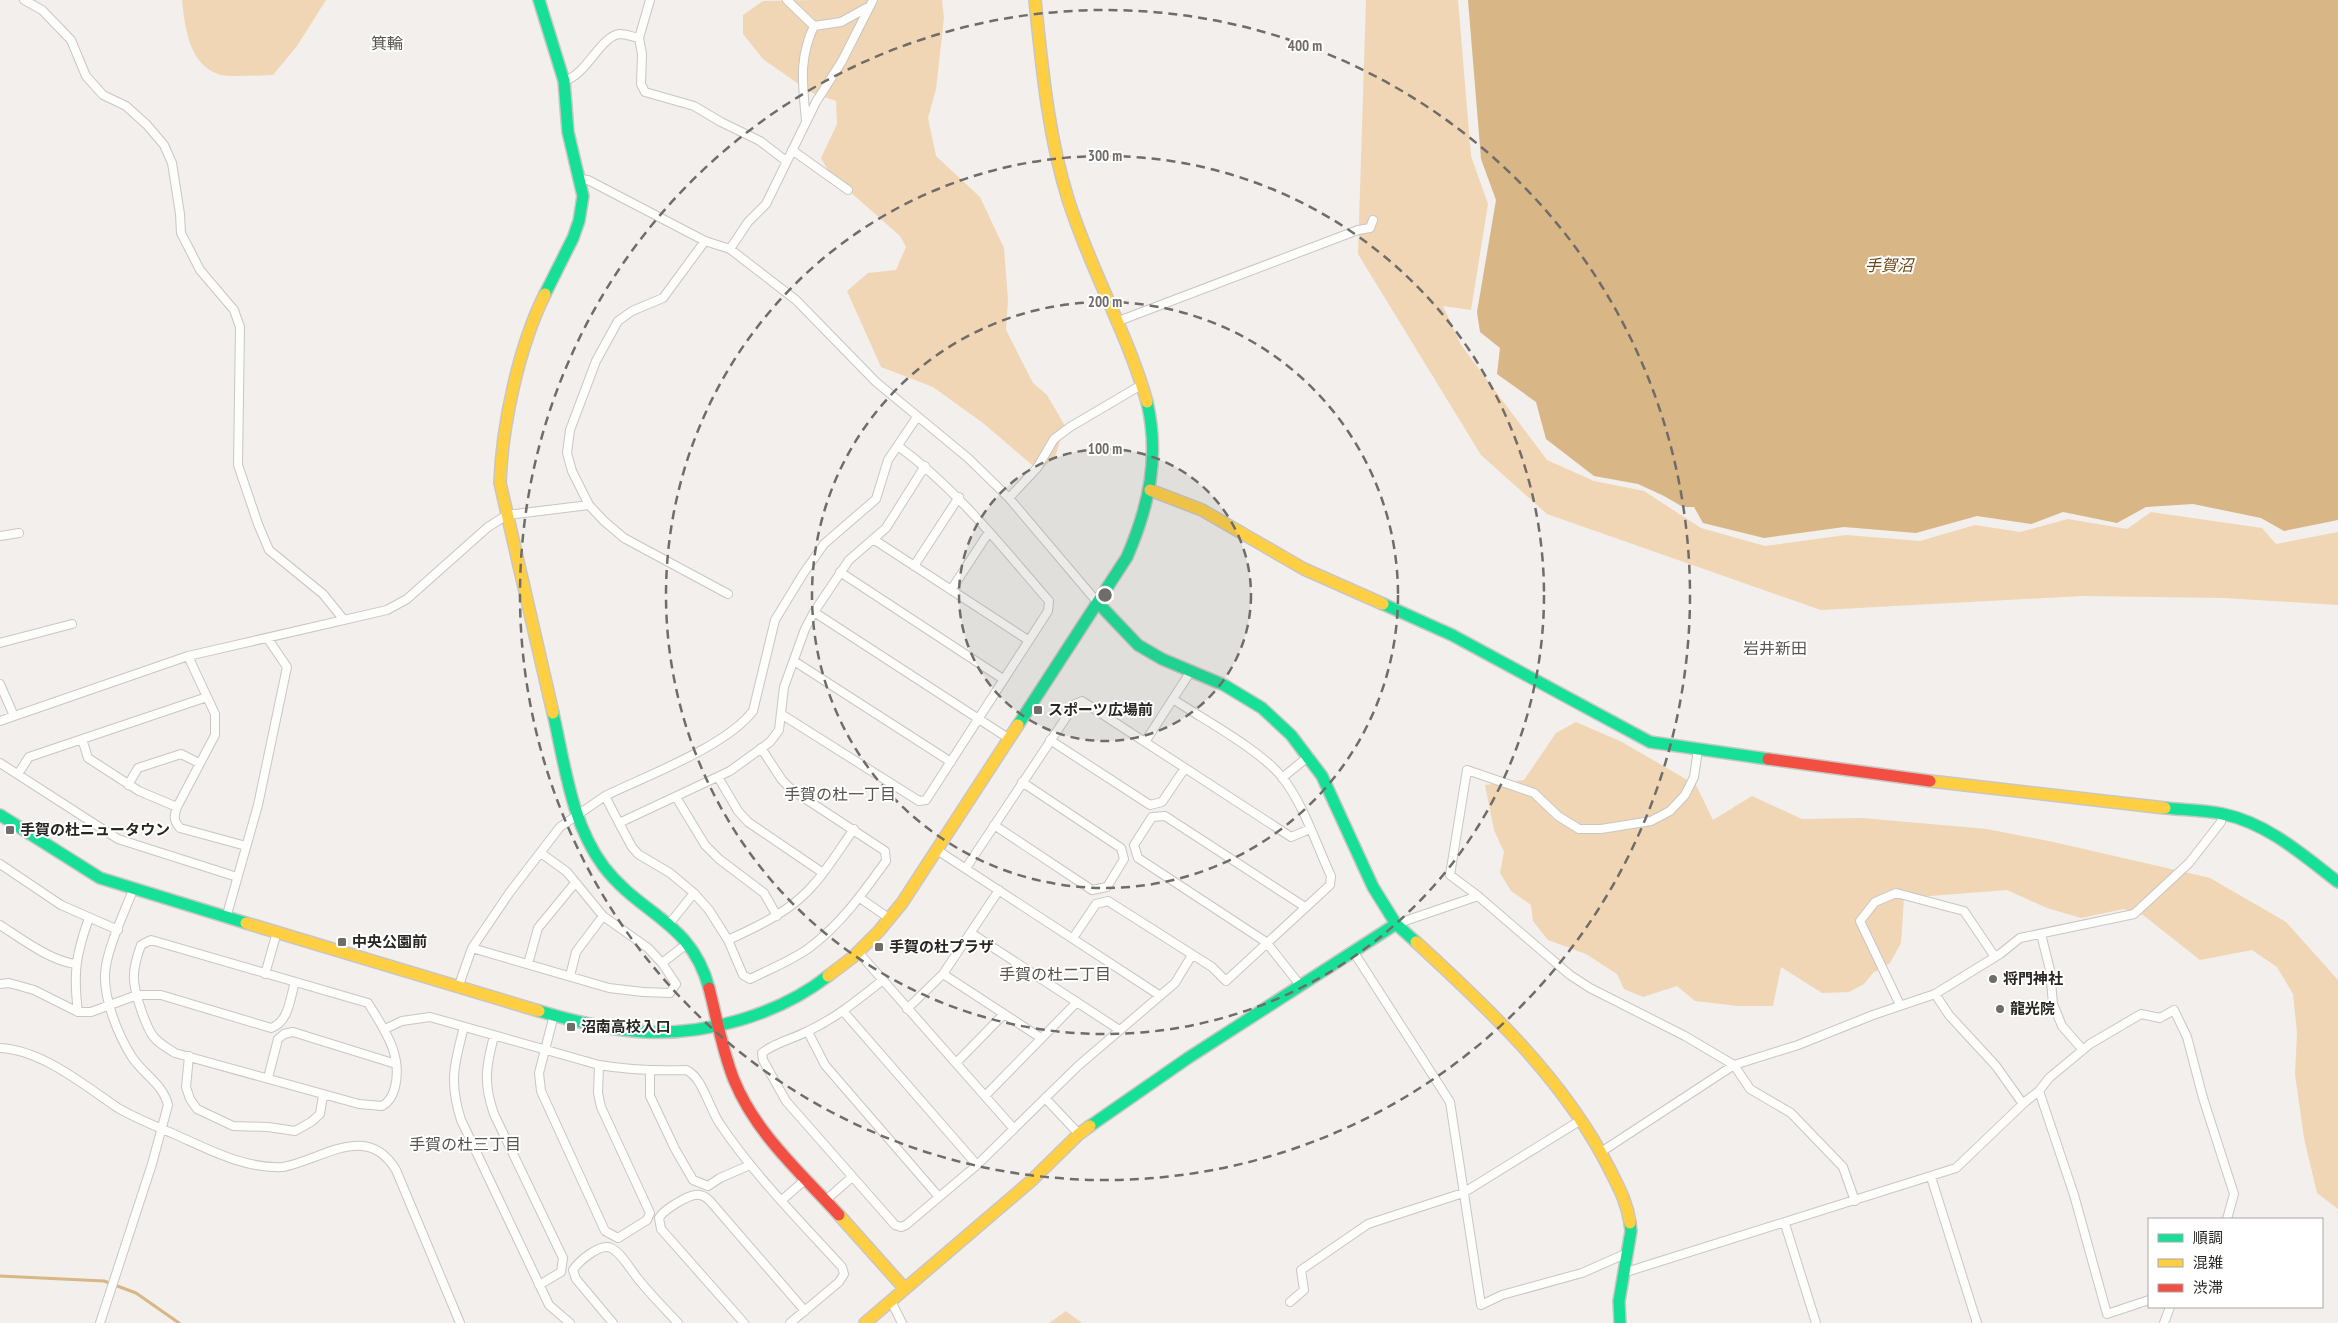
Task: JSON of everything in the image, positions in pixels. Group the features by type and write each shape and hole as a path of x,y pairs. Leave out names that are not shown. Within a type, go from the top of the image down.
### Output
{"street":[{"path":"24,0 42,10 71,40 86,76 104,95 126,106 147,125 164,145 172,164 181,232 200,270 234,310 240,327 238,465 258,524 269,550 323,594 344,620"},
{"path":"539,0 564,81 568,132 583,196 579,221 529,333 508,408 501,447 500,483 577,815 590,846 610,875 645,907 670,923 688,943 701,962 708,982 731,1073 744,1101 769,1136 905,1289"},
{"path":"650,0 639,38 642,54 641,84 645,92 694,106 760,142 786,161"},
{"path":"787,0 814,26"},
{"path":"0,815 78,866 100,878 133,890 554,1014 614,1028 654,1032 718,1025 744,1020 798,996 826,979 859,953 890,919 937,850 1008,738 1098,603 1130,550 1142,521 1150,490 1154,444 1150,412 1142,384 1084,245 1068,196 1056,150 1042,65 1035,0"},
{"path":"814,26 841,22 872,3"},
{"path":"730,249 748,222 766,204 806,121 842,61 872,3"},
{"path":"806,121 802,70 805,44 814,26"},
{"path":"564,81 570,79 589,62 614,36 622,34 639,38"},
{"path":"792,150 848,190"},
{"path":"579,179 588,180 705,241 730,249 796,300 876,382 968,458 1009,498 1098,603 1138,645 1162,659 1224,685 1262,708 1291,735 1309,756 1331,796 1372,888 1396,924 1482,1003 1534,1060 1580,1120 1601,1152 1627,1204 1630,1231 1619,1301 1620,1323"},
{"path":"1116,322 1358,230 1370,228 1373,220"},
{"path":"705,241 663,298 632,311 618,321 596,361 570,430 567,453 572,471 589,505 624,538 728,594"},
{"path":"1009,498 1037,468 1054,439 1070,427 1142,384"},
{"path":"460,986 472,948 497,909 560,827 605,796 710,745 744,723 753,711 775,620 824,544 876,500 888,460 917,417"},
{"path":"781,714 919,801 926,800 1048,611 1049,601 959,497 925,466 898,446"},
{"path":"619,823 730,771 770,742 779,730 784,687 805,628 849,560 886,528 925,466"},
{"path":"1150,490 1202,510 1304,569 1452,635 1650,742 1937,782 2222,814 2263,827 2290,844 2338,882"},
{"path":"914,566 959,497"},
{"path":"0,721 188,656 387,610 407,599 488,528 507,515 589,505"},
{"path":"951,590 989,532"},
{"path":"0,536 18,533"},
{"path":"873,539 1028,640"},
{"path":"840,572 1003,679"},
{"path":"814,612 1008,738"},
{"path":"0,643 72,624"},
{"path":"226,918 258,805 287,667 268,639"},
{"path":"188,656 215,714 215,735 178,807 174,817 175,822 180,828 246,846"},
{"path":"794,661 951,762"},
{"path":"1145,742 1192,671"},
{"path":"0,684 14,716"},
{"path":"18,774 29,757 207,697"},
{"path":"1073,938 1096,904 1108,901 1212,967 1226,981 1305,906 1330,885 1331,876 1310,829 1282,778 1262,758 1173,699"},
{"path":"966,868 1075,704 1082,701 1291,837 1310,829"},
{"path":"82,739 88,758 128,785 178,807"},
{"path":"1050,740 1150,806 1162,802 1185,768"},
{"path":"605,796 632,847 638,854 670,873 694,893 718,923 728,940 743,975 750,979 808,949 835,926 860,898 886,861 885,851 792,790 782,780 762,748"},
{"path":"1698,750 1694,777 1685,795 1670,811 1651,821 1601,829 1579,828 1558,816 1534,793 1466,770 1450,875 1478,896 1549,957 1590,988 1685,1036 1734,1066 1750,1089 1791,1113 1843,1166 1855,1200"},
{"path":"128,785 138,768 181,754 199,763"},
{"path":"1282,778 1309,756"},
{"path":"0,763 118,840 237,877"},
{"path":"718,777 738,811 748,822 823,873"},
{"path":"994,825 1092,890 1107,887 1124,859 1122,848 1022,782"},
{"path":"676,797 705,845 719,859 756,885 764,893 776,916"},
{"path":"1601,1152 1734,1066 1798,1045 1900,1005 1935,994 1995,957 2020,938 2134,914 2189,863 2221,822 2222,814"},
{"path":"1300,985 1266,942 1138,858 1134,845 1152,817 1166,816 1305,906"},
{"path":"728,940 776,916 805,893 823,873 854,829"},
{"path":"937,850 1160,995"},
{"path":"472,948 609,988 642,992 670,992 676,984 662,963 648,948 603,916 567,872 540,853"},
{"path":"0,864 61,905 118,930"},
{"path":"528,964 538,928 575,883"},
{"path":"100,1323 116,1277 168,1105 166,1097 133,1058 124,1041 110,1004 105,973 133,890"},
{"path":"907,1009 943,974 999,890"},
{"path":"670,923 694,893"},
{"path":"1900,1005 1860,921 1875,902 1896,893 1964,911 1995,957"},
{"path":"865,1323 1030,1181 1079,1134 1131,1096 1396,924 1478,896"},
{"path":"860,898 890,919"},
{"path":"570,976 576,952 603,916"},
{"path":"78,1012 75,964 89,918"},
{"path":"0,925 46,952 66,962 75,964"},
{"path":"265,974 277,932"},
{"path":"971,932 1118,1029"},
{"path":"2041,934 2050,970 2053,1004 2062,1026 2083,1050"},
{"path":"151,940 294,982 368,1003 384,1029 395,1053 396,1081 392,1095 382,1106 359,1104 323,1095 176,1053 162,1045 151,1034 137,995 134,980 135,966 141,945 151,940"},
{"path":"662,963 688,943"},
{"path":"1352,951 1450,1102 1481,1305 1502,1295 1582,1273 1625,1254"},
{"path":"859,953 1014,1130"},
{"path":"883,980 843,1011 808,1032 769,1048 762,1054 763,1060 786,1101 895,1225 901,1226 906,1225 977,1165 1118,1029 1175,983 1192,955"},
{"path":"943,974 1003,1015 1041,1038"},
{"path":"0,984 9,983 34,990 78,1012 90,1012 137,995 161,995 271,1028 279,1025 284,1018 294,982"},
{"path":"1935,994 1950,1015 1996,1066 2023,1104"},
{"path":"984,1096 1077,1002"},
{"path":"1623,1273 1785,1224 1956,1168 2039,1091 2049,1078 2083,1050 2141,1014 2160,1018 2174,1010 2187,1037 2203,1098 2234,1194 2227,1218"},
{"path":"843,1011 977,1165"},
{"path":"554,1014 539,1073 543,1100 605,1231 618,1238 647,1220 650,1213 601,1107 598,1088 599,1065"},
{"path":"956,1063 1003,1015"},
{"path":"384,1029 402,1021 430,1017 544,1051 599,1065 650,1071 686,1070 692,1072 698,1078 714,1115 750,1165 842,1267 844,1274 839,1282 790,1323"},
{"path":"464,1027 454,1069 454,1098 461,1120 549,1305 570,1323"},
{"path":"268,1078 278,1039 284,1034 293,1032 396,1064"},
{"path":"808,1032 825,1065 939,1197"},
{"path":"494,1036 487,1063 487,1095 494,1114 563,1258 561,1272 539,1285"},
{"path":"0,1048 22,1051 42,1059 121,1110 226,1157 272,1167 293,1165 352,1145 374,1148 391,1161 396,1170 460,1323"},
{"path":"189,1056 186,1087 190,1099 198,1109 233,1126 268,1126 295,1131 311,1122 320,1114 323,1095"},
{"path":"650,1071 650,1096 675,1149 694,1180 708,1186 720,1178 750,1165"},
{"path":"2039,1091 2074,1195 2107,1314 2148,1300"},
{"path":"1045,1098 1079,1134"},
{"path":"1290,1302 1304,1290 1301,1270 1368,1224 1464,1193 1580,1120"},
{"path":"826,1200 852,1177"},
{"path":"1931,1177 1976,1323"},
{"path":"782,1200 806,1179"},
{"path":"744,1323 661,1229 659,1218 666,1209 695,1195 704,1196 805,1311"},
{"path":"1785,1224 1816,1323"},
{"path":"613,1323 576,1279 573,1270 578,1262 603,1247 610,1247 618,1254 678,1323"},
{"path":"891,1301 902,1323"},
{"path":"2164,1323 2170,1308"}],"shaded area":[{"path":"182,0 326,0 297,46 273,75 236,76 218,74 208,69 194,53 187,32"},
{"path":"942,0 944,18 936,89 928,118 936,156 980,197 1004,248 1008,300 1006,330 1033,383 1047,395 1065,426 1055,457 1039,471 983,423 933,387 881,367 847,291 868,273 896,270 906,247 900,236 830,174 821,158 837,124 836,101 810,92 763,59 743,34 743,15 763,1"},
{"path":"1366,0 1458,0 1471,156 1488,204 1471,310 1443,306 1461,345 1547,460 1594,481 1644,491 1701,528 1765,546 1846,535 1920,541 1975,525 2020,532 2068,519 2127,529 2151,512 2262,528 2276,544 2338,532 2338,605 2225,598 2082,596 1821,610 1547,514 1481,455 1358,254"},
{"path":"1576,722 1622,742 1696,785 1713,820 1752,796 1802,819 1862,818 1987,829 2058,843 2210,878 2286,922 2338,980 2338,1209 2317,1193 2304,1138 2295,1074 2297,1033 2293,994 2277,967 2252,950 2200,960 2143,915 2124,909 2081,918 2047,908 2007,890 1904,898 1901,943 1890,963 1873,973 1864,984 1849,992 1822,993 1781,967 1773,1006 1738,1006 1695,1001 1677,986 1643,997 1624,989 1617,974 1586,954 1548,940 1533,921 1531,905 1511,891 1500,873 1504,852 1494,830 1485,785 1524,780 1556,733"},
{"path":"1066,1311 1082,1323 1049,1323"}],"water":[{"name":"手賀沼","path":"1468,0 2338,0 2338,520 2284,531 2261,518 2193,504 2146,507 2117,523 2063,512 2031,524 1977,516 1916,533 1844,527 1764,538 1703,523 1694,507 1683,507 1638,484 1594,476 1546,439 1536,402 1497,374 1500,348 1480,332 1477,312 1496,200 1481,159"}],"waterway":[{"path":"0,1276 104,1281 136,1293 179,1323"}],"traffic: fast":[{"path":"539,0 564,81 568,132 583,196 579,221 573,238 545,294"},
{"path":"1018,725 1127,557 1135,538 1146,500 1152,462 1151,422 1147,402"},
{"path":"1098,603 1138,645 1162,659 1224,685 1262,708 1291,735 1322,776 1373,887 1396,924 1416,942"},
{"path":"1383,604 1452,635 1650,742 1768,759"},
{"path":"553,713 571,793 584,832 593,850 604,867 619,884 678,933 701,966 709,988"},
{"path":"2165,808 2201,811 2239,818 2284,841 2338,882"},
{"path":"0,815 100,878 246,923"},
{"path":"1090,1126 1188,1058 1396,924"},
{"path":"539,1011 591,1024 631,1031 668,1032 692,1030 717,1026 764,1012 787,1002 828,976"},
{"path":"1620,1323 1619,1301 1631,1231 1630,1223"}],"traffic: slow":[{"path":"1035,0 1047,101 1061,175 1077,225 1139,376 1147,402"},
{"path":"545,294 527,337 508,411 501,460 500,483 553,713"},
{"path":"1150,490 1202,510 1304,569 1383,604"},
{"path":"828,976 853,957 879,931 902,903 1018,725"},
{"path":"1930,781 2165,808"},
{"path":"246,923 539,1011"},
{"path":"1416,942 1471,993 1524,1047 1571,1106 1592,1137 1613,1177 1625,1202 1630,1223"},
{"path":"865,1323 1031,1181 1079,1134 1090,1126"},
{"path":"839,1215 905,1289"}],"traffic: jam":[{"path":"1768,759 1930,781"},
{"path":"709,988 726,1057 743,1100 780,1152 839,1215"}],"place":[{"name":"スポーツ広場前","path":"1038,710"},
{"name":"手賀の杜ニュータウン","path":"10,830"},
{"name":"中央公園前","path":"342,942"},
{"name":"手賀の杜プラザ","path":"879,947"},
{"name":"将門神社","path":"1993,979"},
{"name":"龍光院","path":"2000,1009"},
{"name":"沼南高校入口","path":"571,1027"}],"district":[{"name":"箕輪","path":"387,43"},
{"name":"岩井新田","path":"1775,648"},
{"name":"手賀の杜一丁目","path":"840,794"},
{"name":"手賀の杜二丁目","path":"1055,974"},
{"name":"手賀の杜三丁目","path":"465,1144"}]}
